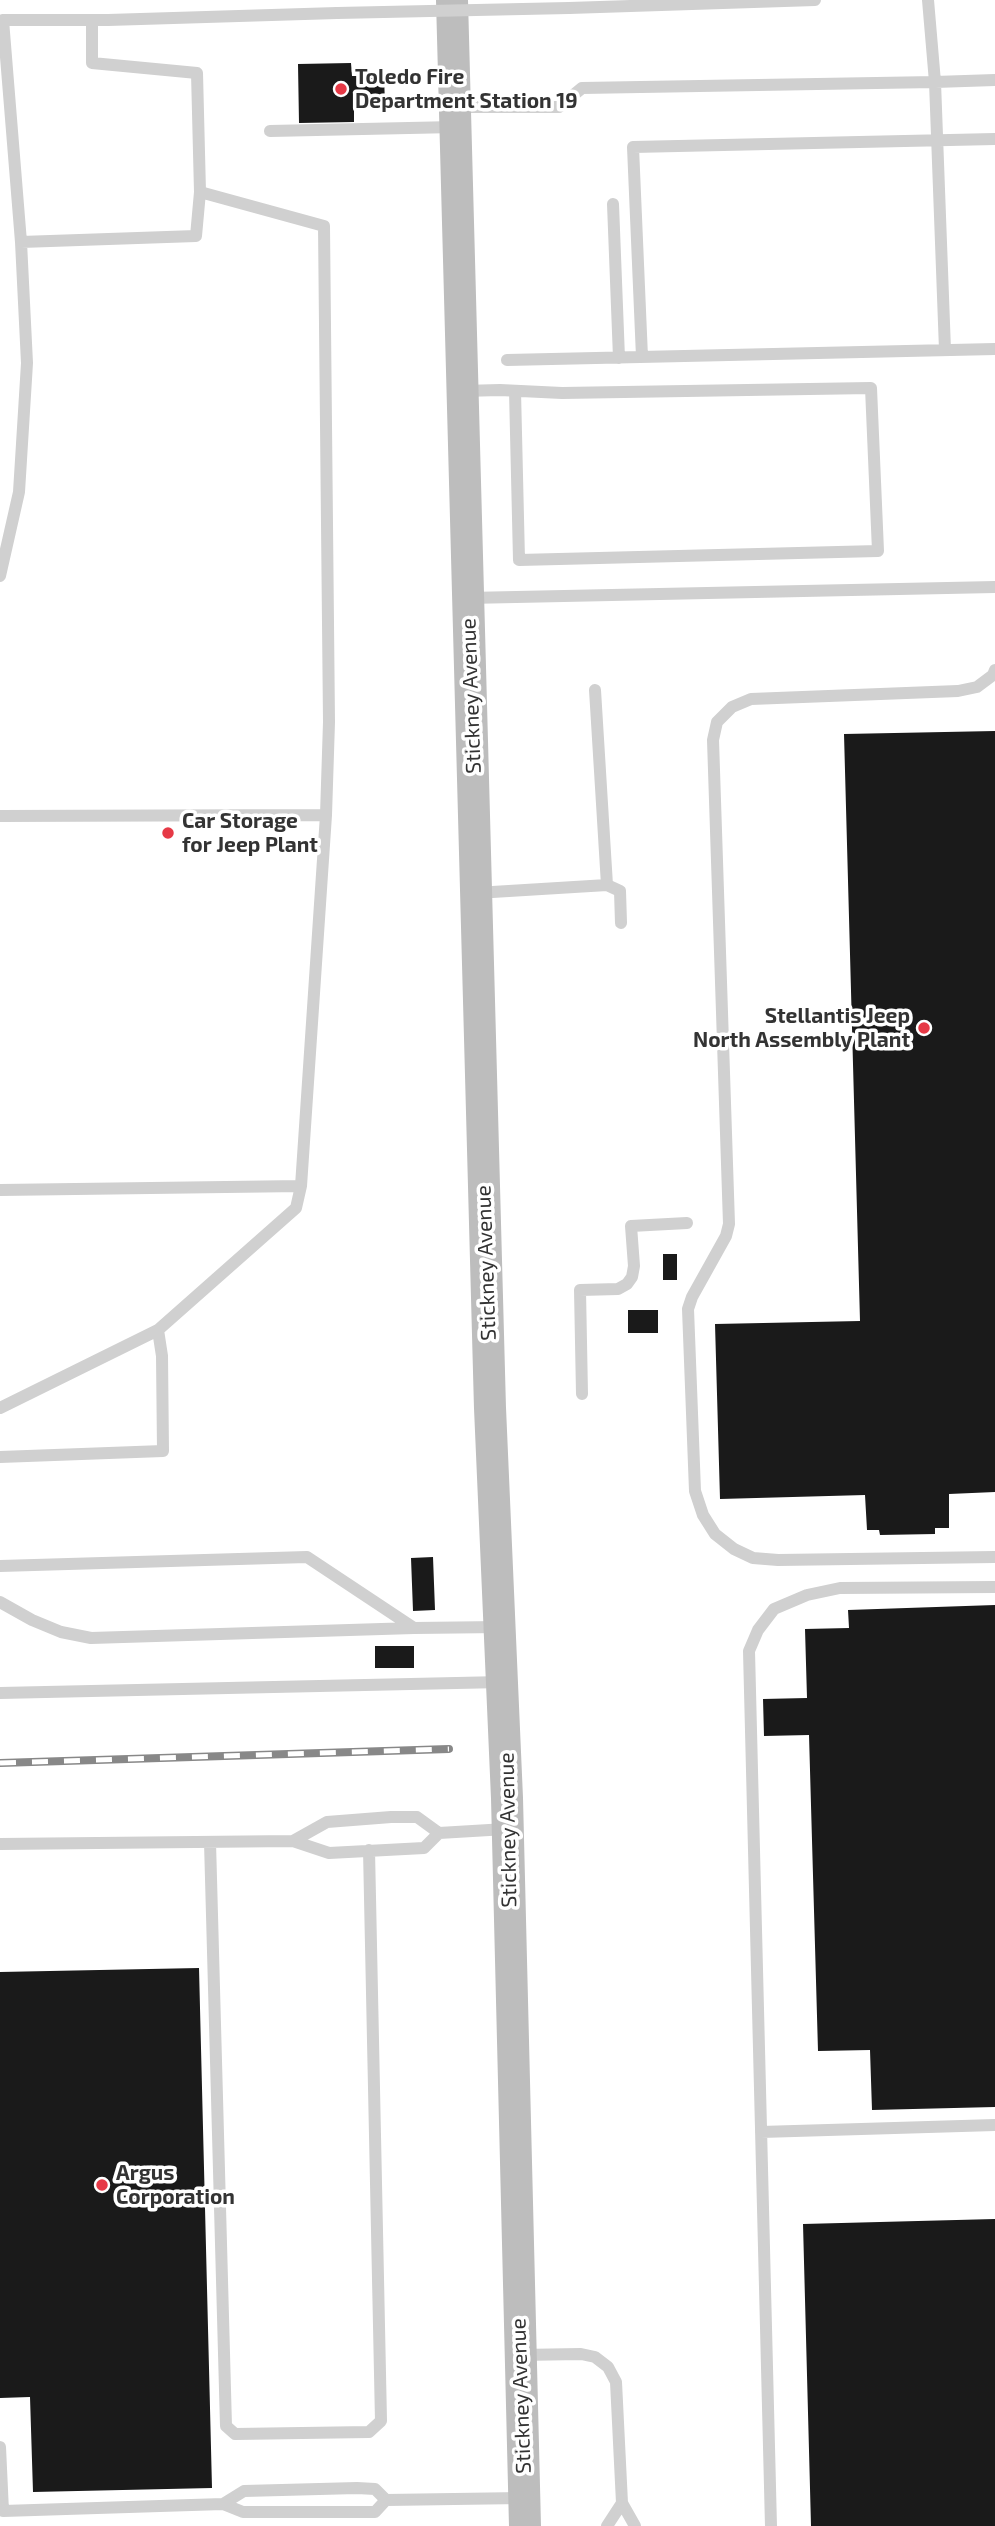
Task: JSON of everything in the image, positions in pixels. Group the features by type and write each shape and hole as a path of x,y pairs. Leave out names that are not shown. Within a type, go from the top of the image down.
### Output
{"street":[{"name":"Stickney Avenue","path":"452,0 491,1445 508,1829 525,2512"}],"lane":[{"path":"0,576 19,492 27,363 21,242 3,20 92,20 815,0"},
{"path":"928,0 935,82 945,350"},
{"path":"21,242 196,236 200,192 197,73 92,63 92,20"},
{"path":"270,131 559,107 582,88 995,80"},
{"path":"642,357 633,147 995,139"},
{"path":"0,1408 158,1330 296,1208 301,1186 326,815 329,709 324,226 200,192"},
{"path":"613,204 620,358"},
{"path":"506,360 995,349"},
{"path":"462,391 515,391 562,393 871,388 878,551 519,560 515,391"},
{"path":"468,598 995,587"},
{"path":"995,670 993,675 976,687 958,691 751,699 732,706 717,722 713,740 729,1224 726,1236 688,1309 695,1491 703,1515 715,1534 724,1542 753,1558 778,1560 995,1557"},
{"path":"595,690 607,885"},
{"path":"0,816 326,815"},
{"path":"476,893 607,885 620,891 621,923"},
{"path":"0,1190 301,1186"},
{"path":"582,1394 580,1290 618,1289 627,1284 632,1277 634,1266 631,1226 687,1223"},
{"path":"0,1457 163,1451 162,1356 158,1330"},
{"path":"0,1560 0,1566 307,1557 414,1629"},
{"path":"771,2526 749,1651 758,1630 774,1609 807,1595 840,1588 995,1587"},
{"path":"0,1602 51,1628 91,1637 500,1627"},
{"path":"0,1693 503,1682"},
{"path":"293,1841 327,1822 391,1817 417,1816 439,1833"},
{"path":"0,1844 293,1841 329,1853 424,1847 439,1833 508,1829"},
{"path":"210,1842 226,2426 235,2434 369,2432 381,2421 369,1850"},
{"path":"761,2132 995,2125"},
{"path":"520,2355 581,2354 595,2357 608,2367 616,2382 622,2503 635,2526"},
{"path":"0,2447 3,2511 223,2504 243,2512 375,2512 386,2500"},
{"path":"223,2504 244,2491 375,2488 386,2500 525,2512"},
{"path":"607,2526 622,2503"}],"building":[{"name":"Toledo Fire Department Station 19","path":"351,63 352,76 384,76 385,104 354,104 354,122 299,123 298,64"},
{"name":"Stellantis Jeep North Assembly Plant","path":"995,731 995,1492 949,1494 949,1528 935,1528 935,1534 880,1535 879,1530 867,1530 865,1495 720,1499 715,1324 860,1321 844,734"},
{"path":"663,1254 677,1254 677,1280 663,1280"},
{"path":"628,1310 658,1310 658,1333 628,1333"},
{"path":"433,1557 435,1610 413,1611 411,1558"},
{"path":"995,1605 995,2107 872,2110 870,2050 818,2051 809,1735 764,1736 763,1699 807,1698 805,1629 849,1628 848,1610"},
{"path":"375,1646 414,1646 414,1668 375,1668"},
{"name":"Argus Corporation","path":"199,1968 212,2488 33,2492 30,2397 0,2398 0,1972"},
{"path":"995,2219 995,2526 811,2526 803,2224"}],"railway":[{"path":"0,1763 449,1749"}],"place":[{"name":"Toledo Fire Department Station 19","path":"341,89"},
{"name":"Car Storage for Jeep Plant","path":"168,833"},
{"name":"Stellantis Jeep North Assembly Plant","path":"924,1028"},
{"name":"Argus Corporation","path":"102,2185"}]}
